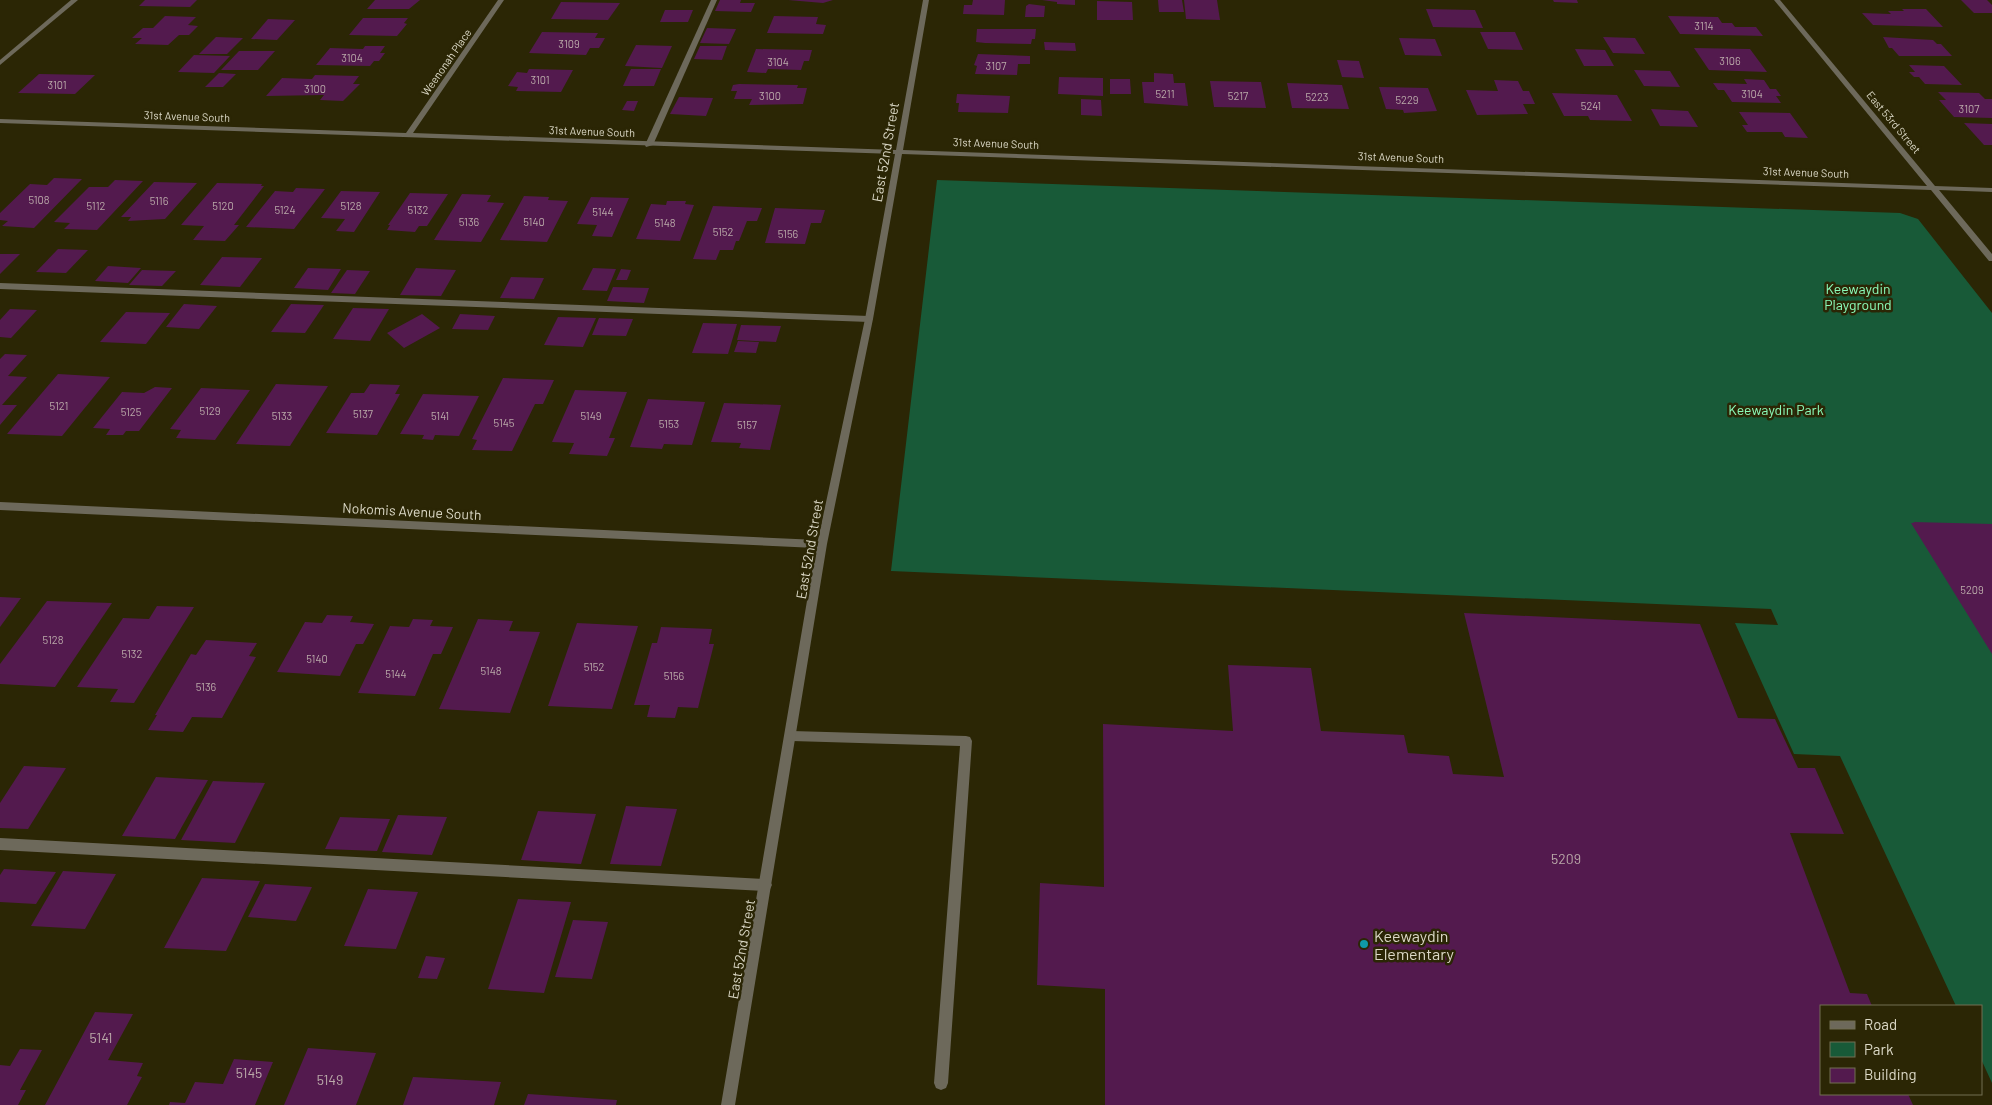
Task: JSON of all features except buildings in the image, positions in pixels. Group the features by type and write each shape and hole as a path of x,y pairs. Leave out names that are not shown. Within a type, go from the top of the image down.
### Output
{"street":[{"path":"0,63 75,0"},
{"name":"Weenonah Place","path":"408,135 501,0"},
{"path":"649,145 714,0"},
{"name":"East 52nd Street","path":"728,1105 792,736 822,544 869,319 926,0"},
{"name":"East 53rd Street","path":"1777,0 1992,259"},
{"name":"31st Avenue South","path":"0,121 649,145 900,151 1992,190"},
{"path":"0,286 869,319"},
{"name":"Nokomis Avenue South","path":"0,506 822,544"},
{"path":"792,736 966,741 941,1083"},
{"path":"0,844 766,884"}],"green space":[{"name":"Keewaydin Park","path":"937,180 1900,213 1918,219 1992,313 1992,1083 1982,1061 1982,1005 1956,1005 1840,756 1794,754 1735,623 1778,625 1771,609 891,571"}],"place":[{"name":"Keewaydin Elementary","path":"1364,944"}],"park label":[{"name":"Keewaydin Playground","path":"1858,296"}]}
